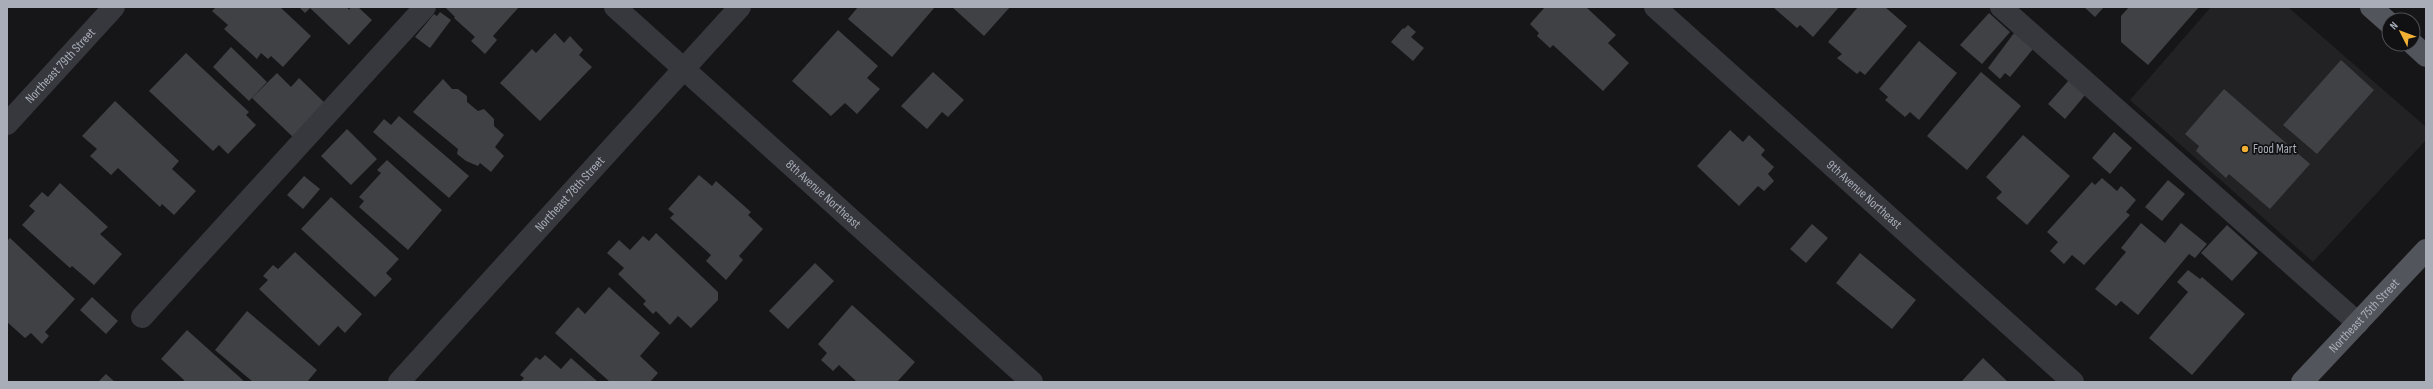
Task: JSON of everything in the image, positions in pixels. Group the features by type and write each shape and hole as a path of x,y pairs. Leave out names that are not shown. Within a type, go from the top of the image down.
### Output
{"main road":[{"path":"2371,7 2381,16"},
{"name":"Northeast 75th Street","path":"2302,382 2426,250"}],"street":[{"name":"Northeast 79th Street","path":"7,124 114,7"},
{"path":"142,317 425,7"},
{"name":"8th Avenue Northeast","path":"615,7 685,69 1020,378"},
{"name":"Northeast 78th Street","path":"399,382 740,7"},
{"name":"9th Avenue Northeast","path":"1655,7 2073,382"},
{"path":"2001,7 2358,323"}],"shaded area":[{"path":"2211,7 2288,7 2426,127 2426,140 2313,262 2130,100"}],"building":[{"path":"216,7 280,7 311,36 283,67 271,56 268,59 261,53 257,59 224,29 228,25 212,11"},
{"path":"299,7 347,7 349,10 351,7 358,7 372,20 349,45 310,8 305,13"},
{"path":"519,7 493,36 497,40 485,54 471,41 475,37 454,18 455,17 446,8"},
{"path":"858,7 935,7 892,57 848,19"},
{"path":"952,7 1010,7 984,36"},
{"path":"1545,7 1586,7 1616,35 1608,43 1629,63 1603,91 1553,45 1550,48 1537,36 1539,33 1530,24"},
{"path":"1773,7 1839,7 1813,37 1800,25 1797,28"},
{"path":"1858,7 1885,7 1907,26 1865,75 1860,71 1857,74 1837,58 1842,54 1828,42"},
{"path":"2084,7 2104,7 2095,17"},
{"path":"2129,7 2199,7 2148,65 2121,42 2121,16"},
{"path":"440,12 451,20 430,48 415,37 434,14 437,16"},
{"path":"1989,13 2010,32 1982,64 1960,45"},
{"path":"1408,25 1416,32 1411,37 1424,48 1413,61 1391,42 1403,28 1404,29"},
{"path":"838,30 878,66 867,78 880,89 857,114 845,103 831,116 792,81"},
{"path":"555,33 564,43 570,36 583,50 579,55 592,67 540,121 500,83 532,49 536,53"},
{"path":"2014,33 2033,49 2010,77 2005,73 2000,79 1988,68"},
{"path":"1919,41 1957,73 1919,120 1910,112 1905,117 1885,100 1888,97 1879,89"},
{"path":"231,47 267,82 249,101 213,67"},
{"path":"186,53 249,112 246,115 256,125 228,154 219,145 213,151 149,91"},
{"path":"2341,60 2374,90 2317,154 2283,125"},
{"path":"933,72 964,100 948,117 942,112 927,129 901,106"},
{"path":"1981,72 2021,106 1967,170 1927,136"},
{"path":"277,73 291,87 299,78 327,105 294,138 252,98"},
{"path":"443,79 452,89 458,89 467,96 467,102 478,111 484,109 494,119 494,126 504,135 495,147 504,156 491,172 480,163 478,166 466,161 457,154 458,149 413,112"},
{"path":"2069,80 2086,94 2065,119 2048,104"},
{"name":"Food Mart","path":"2224,89 2310,164 2270,209 2229,174 2226,178 2196,151 2199,146 2185,134"},
{"path":"115,101 179,161 172,169 196,191 174,215 162,204 160,207 118,168 111,175 90,156 97,149 82,136"},
{"path":"399,116 469,176 449,198 373,132 384,119 391,125"},
{"path":"347,129 377,159 351,185 321,156"},
{"path":"1730,130 1743,142 1749,135 1765,150 1761,155 1774,167 1768,174 1774,181 1764,191 1758,186 1739,206 1697,166"},
{"path":"2114,132 2132,148 2110,174 2092,158"},
{"path":"2023,135 2070,176 2027,225 1996,198 2002,192 1986,177"},
{"path":"387,160 442,210 408,250 359,207 364,201 359,197 381,173 377,170"},
{"path":"699,175 712,186 716,181 751,212 748,215 763,229 739,256 743,260 726,280 706,261 711,255 670,218 674,214 668,209"},
{"path":"304,176 320,189 303,209 287,195"},
{"path":"2102,178 2117,191 2121,186 2136,200 2126,212 2130,215 2084,265 2072,255 2064,264 2050,251 2058,242 2047,232 2092,182 2095,185"},
{"path":"2168,180 2185,194 2162,221 2145,207"},
{"path":"60,183 108,227 100,234 122,254 94,285 72,266 70,268 22,225 35,211 29,206 42,192 48,197"},
{"path":"331,197 399,259 386,273 392,279 375,297 301,229"},
{"path":"2141,223 2165,243 2181,223 2207,244 2195,258 2189,254 2138,315 2121,301 2116,306 2095,289 2126,252 2121,248"},
{"path":"1812,224 1828,238 1806,263 1790,249"},
{"path":"2227,225 2258,253 2232,281 2201,253"},
{"path":"656,233 718,292 718,300 691,328 678,316 670,325 656,311 653,314 643,304 646,301 618,274 624,268 607,253 619,240 630,250 643,236 649,241"},
{"path":"10,238 75,299 45,332 49,336 42,344 31,333 25,338 7,322 7,241"},
{"path":"295,252 362,314 345,333 338,326 319,346 259,289 268,280 263,276 273,265 278,269"},
{"path":"1860,253 1916,300 1892,329 1836,283"},
{"path":"815,263 834,281 788,329 769,311"},
{"path":"2188,270 2200,279 2202,277 2245,314 2192,375 2149,338 2188,292 2177,282"},
{"path":"609,287 660,333 640,356 658,373 650,382 610,382 555,333 578,307 585,314"},
{"path":"92,297 118,321 106,334 80,310"},
{"path":"852,305 915,362 897,382 857,382 839,365 833,371 821,360 827,353 818,344"},
{"path":"247,311 317,370 307,382 253,382 215,350"},
{"path":"187,330 245,382 183,382 184,380 161,359"},
{"path":"545,355 561,369 571,358 598,382 520,382 524,378 520,375 536,357 540,360"},
{"path":"1983,358 2008,382 1961,382"},
{"path":"106,374 115,382 98,382"}],"place":[{"name":"Food Mart","path":"2245,149"}]}
